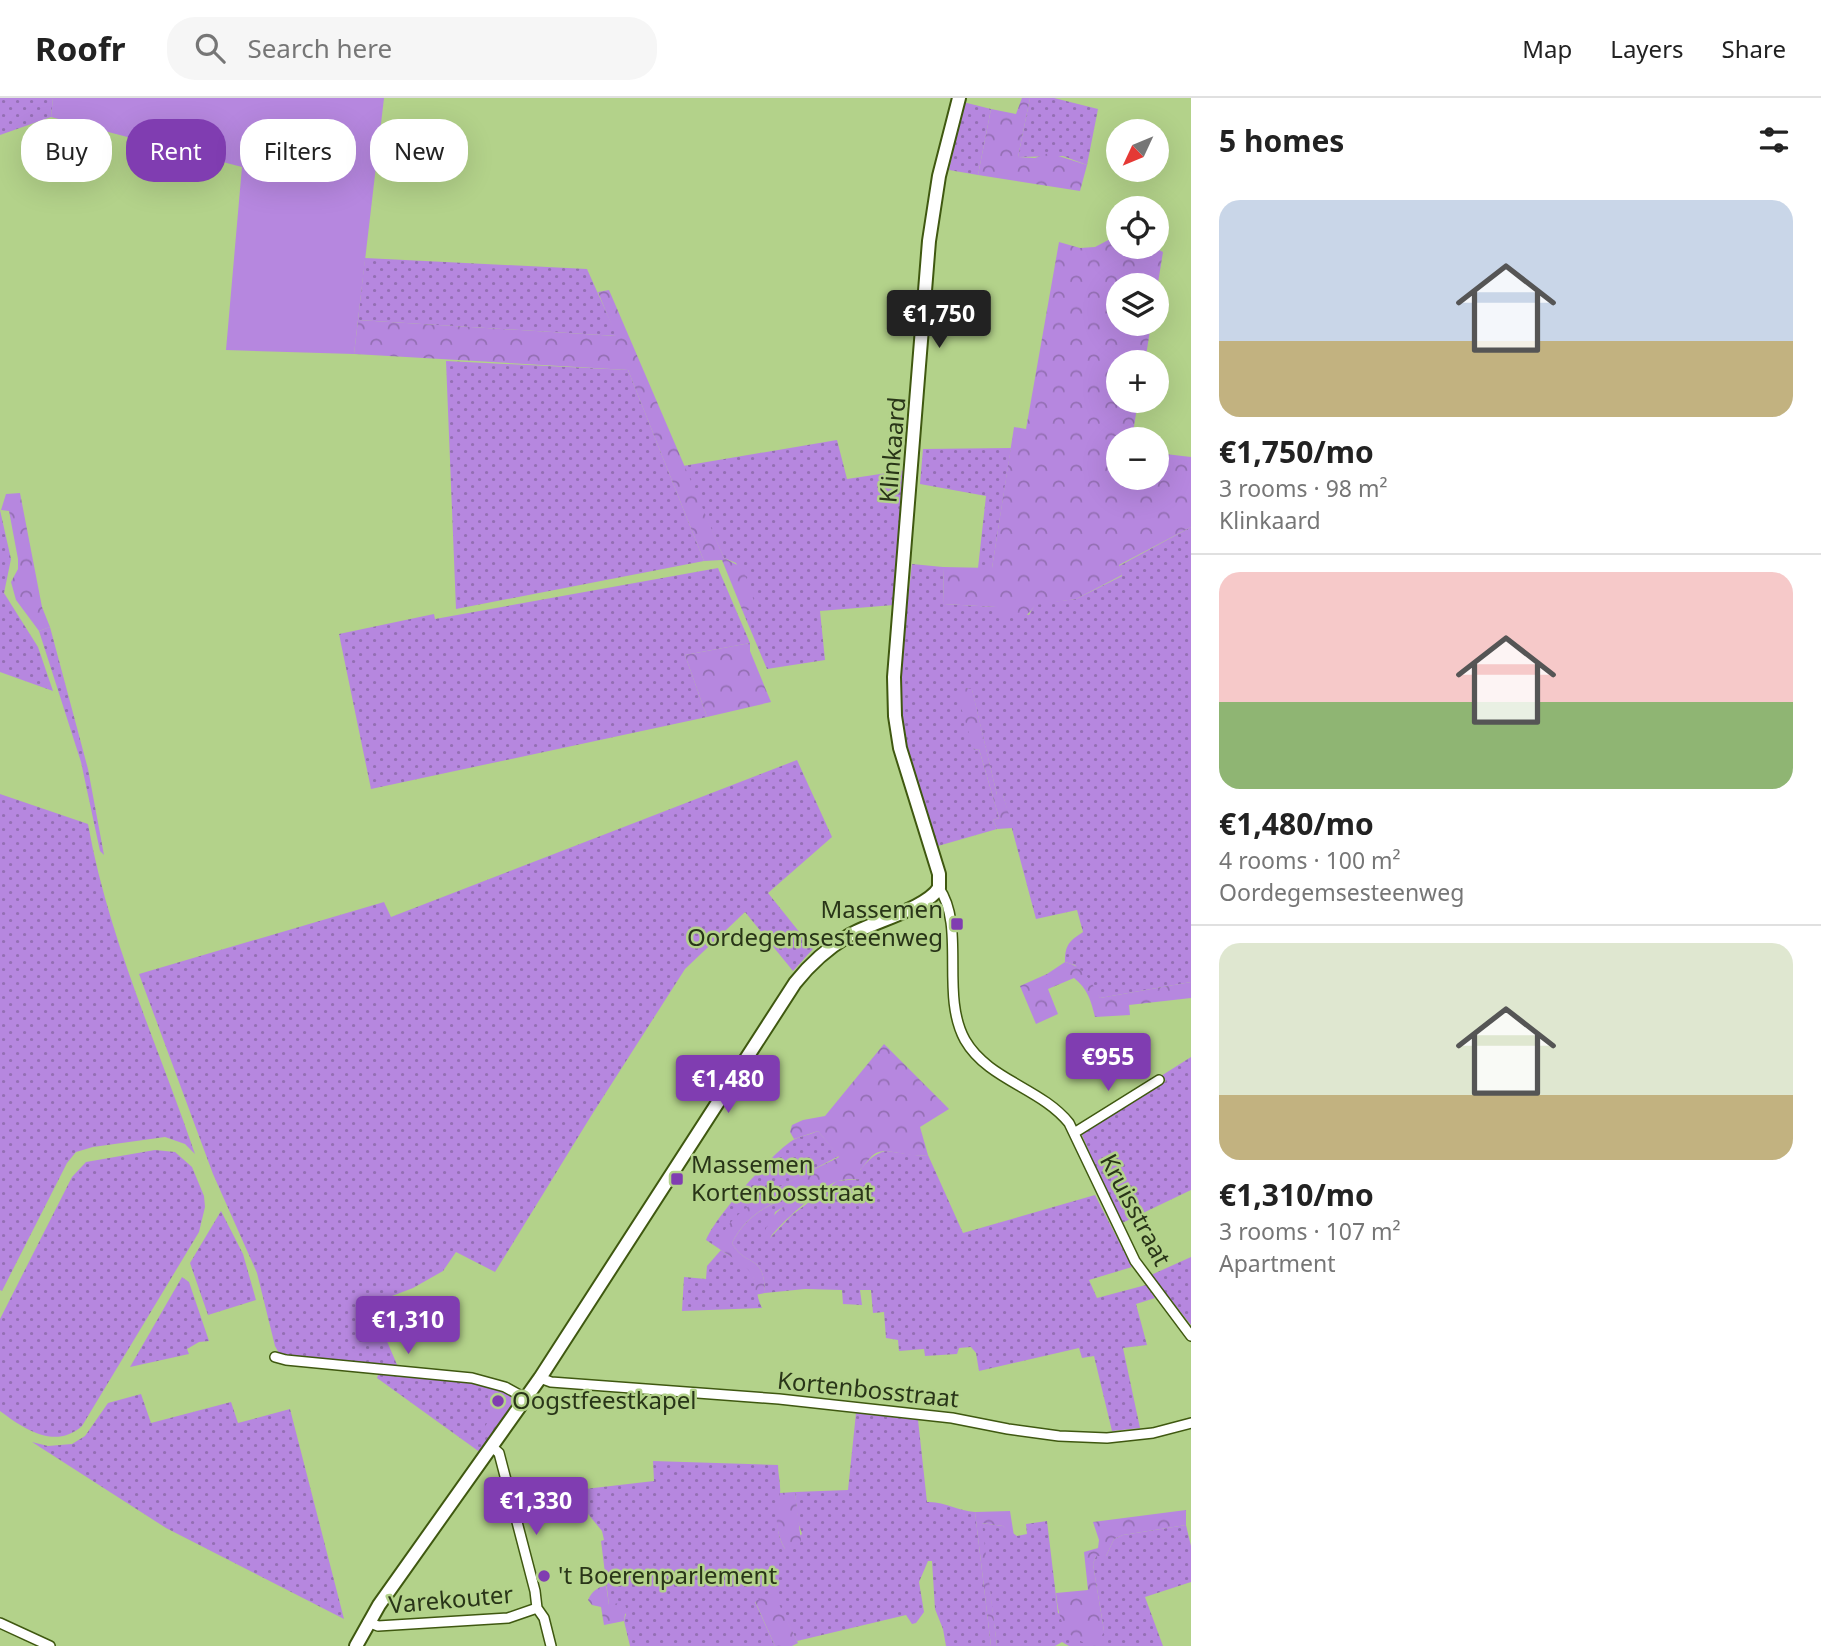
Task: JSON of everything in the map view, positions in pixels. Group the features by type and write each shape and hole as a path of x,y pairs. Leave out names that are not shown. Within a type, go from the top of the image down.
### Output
{"street":[{"name":"Klinkaard","path":"939,888 939,874 900,748 895,716 894,677 929,241 939,176 959,98"},
{"name":"Kruisstraat","path":"939,888 948,902 953,998 957,1023 966,1041 993,1069 1054,1107 1069,1123 1135,1261 1191,1336"},
{"path":"356,1646 368,1622 540,1378 805,970 849,936 927,900 939,888"},
{"name":"Kruisstraat","path":"1074,1133 1158,1080"},
{"path":"275,1357 481,1379 505,1387 525,1398"},
{"name":"Kortenbosstraat","path":"540,1378 779,1399 952,1418 1059,1436 1107,1438 1153,1433 1191,1423"},
{"name":"Varekouter","path":"491,1446 499,1453 535,1591 537,1608 544,1618 551,1646"},
{"name":"Varekouter","path":"368,1622 378,1626 508,1618 537,1608"},
{"path":"0,1623 50,1646"}],"green space":[{"path":"0,98 53,98 51,117 21,119 21,128 0,135"},
{"path":"53,98 384,98 382,119 370,119 370,182 374,182 354,354 226,350 241,182 356,182 356,119 240,119 240,166 226,163 226,119 126,119 126,137 112,133 112,119 51,117"},
{"path":"1022,98 1030,98 1018,157 1035,158 1049,153 1087,165 1080,191 978,175 991,109 1016,114"},
{"path":"1030,98 1054,98 1098,109 1087,165 1063,156 1018,157"},
{"path":"963,102 991,109 978,175 949,170"},
{"path":"1106,241 1106,259 1162,259 1160,273 1106,273 1106,336 1149,336 1147,350 1106,350 1106,413 1136,413 1134,427 1106,427 1106,490 1169,490 1169,454 1191,457 1191,527 1119,565 1122,575 1076,599 1035,605 1022,618 1002,615 996,607 944,604 943,567 992,568 1014,427 1026,429 1059,242 1080,248 1095,247"},
{"path":"365,258 587,269 617,336 358,320"},
{"path":"609,290 724,558 743,568 756,607 743,612 722,560 704,561 628,370 354,354 358,320 616,336 598,292"},
{"path":"446,361 628,370 704,561 456,609"},
{"path":"837,440 847,479 907,470 894,605 820,611 825,660 767,669 743,612 755,606 736,563 724,558 683,466"},
{"path":"1011,448 992,568 978,568 986,496 920,484 923,449"},
{"path":"20,493 42,607 50,627 39,631 16,600 11,582 18,569 18,559 9,511 1,510 6,494"},
{"path":"0,510 11,559 4,593 38,647 53,691 0,672"},
{"path":"1191,527 1191,982 1100,998 1075,965 1065,962 1069,944 1083,932 1077,910 1036,919 1003,795 997,795 972,690 965,688 974,750 979,749 999,818 993,820 997,829 938,846 911,762 901,710 901,655 912,564 943,567 944,604 996,607 1029,615 1035,604 1076,599 1122,576 1119,566"},
{"path":"718,568 750,643 685,655 707,717 371,789 339,634 434,614 435,619"},
{"path":"50,627 88,769 104,855 100,851 81,762 39,631"},
{"path":"750,643 750,651 771,702 707,717 685,655"},
{"path":"972,689 997,795 1003,795 1013,828 997,829 993,820 999,818 979,749 974,750 956,691"},
{"path":"797,760 832,837 768,893 813,949 793,971 745,912 685,969 495,1272 456,1252 443,1271 413,1288 371,1304 398,1367 279,1353 257,1273 213,1174 139,974 384,902 391,917"},
{"path":"0,794 88,824 121,950 195,1154 185,1144 165,1137 93,1147 76,1152 67,1163 2,1291 0,1290"},
{"path":"1065,962 1082,971 1100,998 1191,982 1191,998 1129,1005 1130,1015 1095,1017 1086,991 1074,978 1048,989 1058,1014 1036,1024 1020,986 1047,974"},
{"path":"884,1044 949,1109 920,1127 928,1155 915,1156 887,1151 876,1153 860,1170 861,1179 847,1179 831,1184 791,1215 770,1238 764,1234 769,1223 792,1200 789,1196 756,1214 743,1226 732,1243 737,1251 761,1271 765,1293 755,1295 754,1278 750,1272 718,1248 723,1233 732,1221 759,1199 839,1157 818,1131 794,1139 790,1132 792,1125 825,1116"},
{"path":"1191,1057 1191,1190 1120,1224 1082,1135 1083,1131 1166,1081 1161,1076"},
{"path":"818,1131 839,1156 772,1191 718,1248 706,1240 732,1202 772,1158 793,1140"},
{"path":"155,1150 175,1152 192,1167 204,1196 205,1207 199,1232 82,1426 72,1433 51,1437 29,1430 0,1411 0,1319 72,1177 86,1162"},
{"path":"886,1151 928,1155 963,1233 1095,1195 1132,1267 1089,1280 1097,1298 1146,1285 1155,1298 1136,1304 1147,1345 1123,1348 1140,1428 1112,1431 1094,1356 1082,1358 1079,1348 979,1371 976,1353 971,1347 959,1348 957,1354 925,1356 924,1349 899,1351 898,1340 886,1338 884,1312 873,1313 871,1290 860,1290 862,1305 843,1304 842,1290 805,1289 765,1293 764,1280 758,1266 737,1251 732,1243 743,1226 764,1209 790,1196 793,1201 775,1212 770,1238 792,1215 837,1181 860,1179 860,1170 874,1156"},
{"path":"221,1211 243,1254 256,1300 208,1315 190,1263"},
{"path":"721,1250 750,1270 762,1308 682,1311 684,1277 706,1279 707,1266"},
{"path":"1191,1257 1191,1325 1151,1275"},
{"path":"182,1277 189,1282 209,1341 199,1342 187,1349 189,1354 130,1367"},
{"path":"380,1370 455,1378 491,1386 491,1440 481,1453 377,1378"},
{"path":"491,1386 512,1395 515,1402 491,1440 482,1432 491,1416"},
{"path":"141,1394 151,1423 231,1402 238,1423 290,1409 344,1619 166,1528 32,1442 48,1446 72,1444 85,1436 108,1403"},
{"path":"856,1413 918,1420 927,1502 975,1512 991,1646 946,1646 935,1609 932,1561 928,1561 919,1582 924,1612 916,1623 912,1624 906,1615 797,1641 772,1593 755,1602 775,1646 630,1646 624,1621 626,1614 609,1605 601,1541 604,1540 602,1531 588,1514 585,1489 654,1481 653,1461 778,1465 778,1529 785,1549 802,1534 795,1492 848,1490"},
{"path":"795,1492 801,1541 791,1550 785,1549 782,1542 778,1529 777,1507 780,1493"},
{"path":"1186,1510 1186,1525 1123,1535 1114,1539 1106,1556 1096,1556 1093,1564 1104,1631 1098,1646 1087,1644 1071,1635 1062,1622 1056,1593 1088,1590 1084,1552 1098,1548 1099,1540 1093,1522"},
{"path":"1010,1511 1014,1536 1003,1526 982,1523 997,1646 991,1646 975,1512"},
{"path":"1047,1521 1058,1613 1104,1631 1093,1564 1096,1556 1106,1556 1114,1539 1123,1535 1186,1525 1191,1546 1191,1582 1145,1597 1163,1646 1069,1646 1062,1642 1055,1646 997,1646 981,1523 1003,1526 1017,1536 1027,1534 1026,1524"},
{"path":"606,1585 609,1605 623,1602 626,1607 624,1621 604,1625 601,1607 592,1605 588,1600 595,1590"},
{"path":"773,1592 798,1643 792,1646 775,1646 755,1601"}],"place":[{"name":"Massemen Oordegemsesteenweg","path":"957,924"},
{"name":"Massemen Kortenbosstraat","path":"677,1179"},
{"name":"Oogstfeestkapel","path":"498,1401"},
{"name":"'t Boerenparlement","path":"544,1576"}]}
